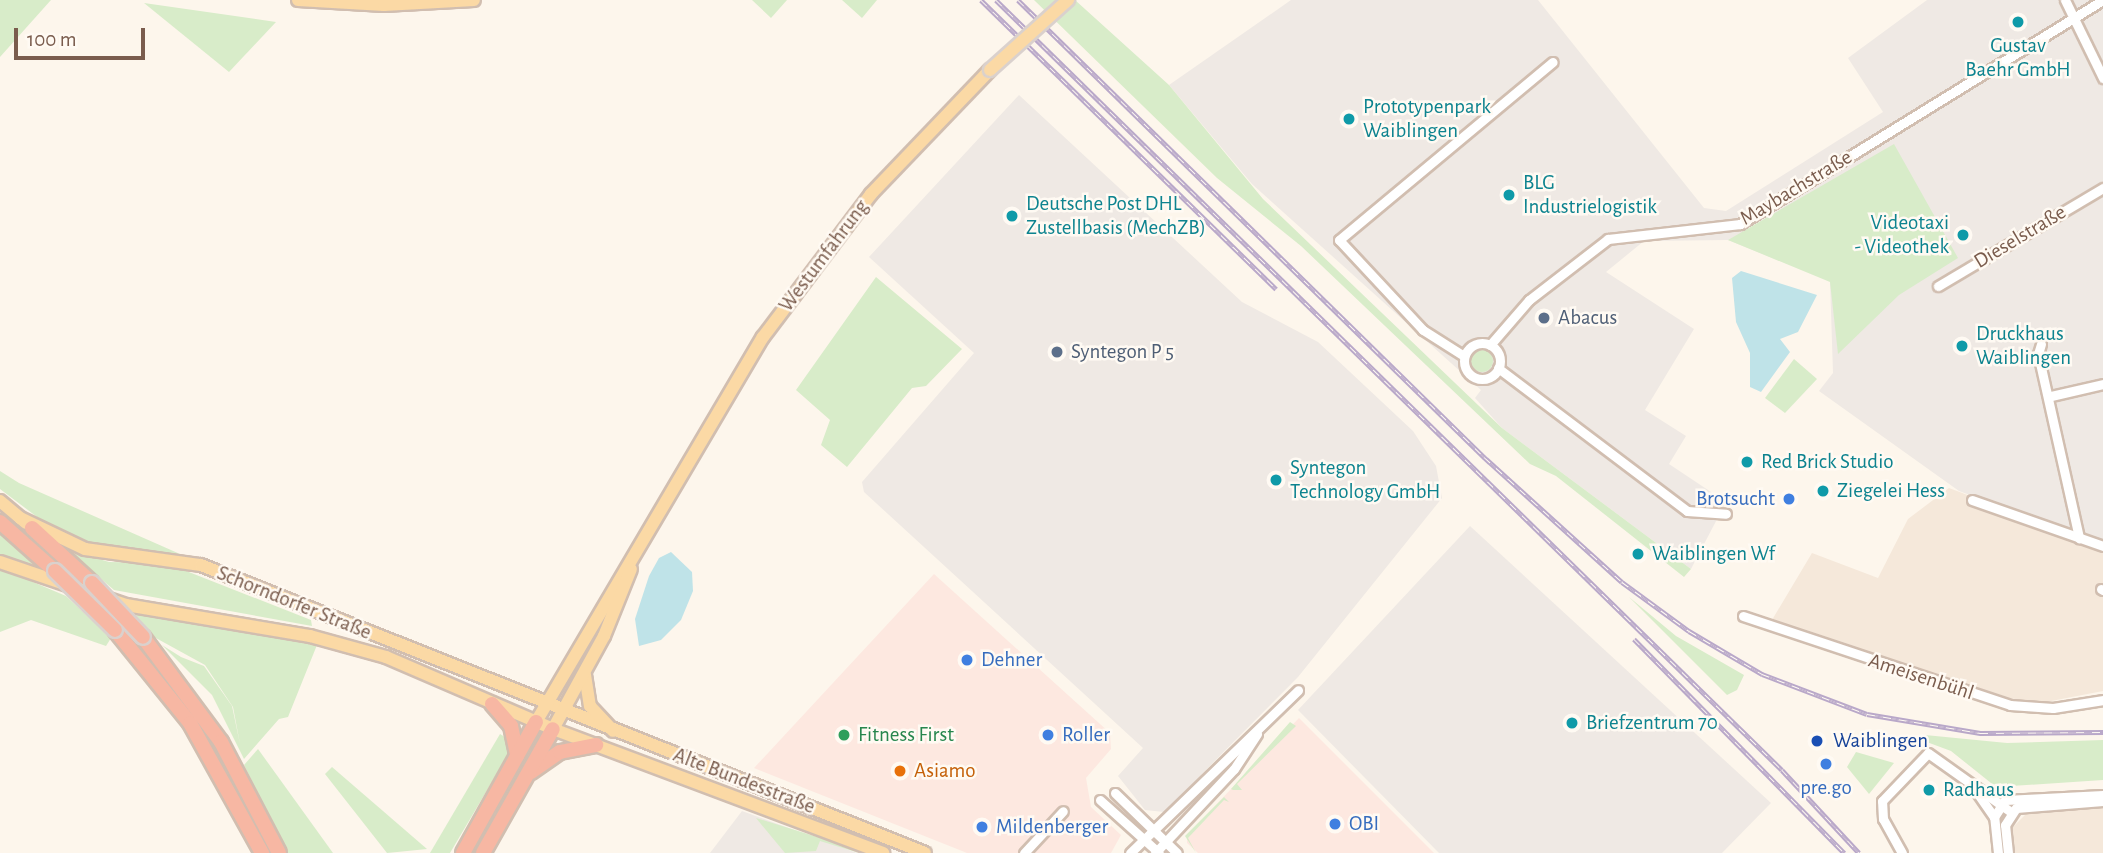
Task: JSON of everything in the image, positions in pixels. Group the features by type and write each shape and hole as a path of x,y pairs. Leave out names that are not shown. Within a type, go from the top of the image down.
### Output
{"highway":[{"path":"0,522 55,570 115,630 190,723 262,853"},
{"path":"32,528 92,583 143,637 221,741 279,853"},
{"path":"492,704 511,726 517,755"},
{"path":"463,853 536,722"},
{"path":"483,853 553,729"},
{"path":"530,772 560,752 596,745"}],"main road":[{"path":"298,0 384,5 474,0"},
{"name":"Westumfahrung","path":"536,722 727,392 799,285 888,175 990,69 1068,0"},
{"path":"0,500 32,528"},
{"name":"Schorndorfer Straße","path":"20,518 85,549 201,565 563,712"},
{"name":"Westumfahrung","path":"553,729 586,669 635,555"},
{"name":"Schorndorfer Straße","path":"0,562 126,605 344,644 553,729"},
{"path":"586,669 587,701 615,733"},
{"name":"Alte Bundesstraße","path":"563,712 925,853"},
{"name":"Alte Bundesstraße","path":"553,729 883,853"}],"street":[{"path":"2065,0 2103,78"},
{"name":"Maybachstraße","path":"1490,345 1529,300 1608,239 1740,224 2103,0"},
{"path":"1498,368 1477,378 1466,369 1464,356 1423,330 1339,240 1553,62"},
{"name":"Dieselstraße","path":"1938,286 2103,188"},
{"path":"1464,356 1477,343 1490,345 1498,368 1687,510 1726,514"},
{"path":"2041,344 2038,354 2051,396 2079,538"},
{"path":"2051,396 2103,384"},
{"path":"1972,500 2103,546"},
{"name":"Ameisenbühl","path":"1743,615 2010,705 2053,708 2103,700"},
{"path":"1130,853 1258,732 1298,690"},
{"path":"1100,800 1157,852 1248,753 1258,732"},
{"path":"1902,853 1882,811 1894,785 1928,753 1968,779 2011,813"},
{"path":"1968,779 1994,817 2000,852"},
{"path":"1115,793 1179,853"},
{"path":"1994,817 2001,803 2028,796 2103,794"},
{"path":"2000,852 2005,825 2011,813 2030,803 2103,801"},
{"path":"1024,853 1063,811"},
{"path":"1176,829 1179,853"}],"shaded area":[{"path":"1291,0 1538,0 1704,208 1726,211 1883,112 1848,58 1927,0 2103,0 2103,544 1959,491 1819,391 1833,373 1830,281 1728,240 1644,241 1606,272 1694,329 1645,410 1686,436 1669,464 1726,502 1691,569 1502,428 1475,398 1481,390 1252,184 1169,85"},
{"name":"Syntegon Technology GmbH","path":"1019,95 1242,302 1318,342 1413,431 1436,466 1442,498 1298,677 1164,812 1145,810 1118,776 1143,748 864,492 862,482 974,353 869,257"},
{"path":"1949,488 2103,546 2103,691 2041,703 2009,698 1772,620 1812,553 1878,578 1908,519"},
{"path":"1470,526 1771,803 1722,853 1439,853 1298,710"},
{"path":"934,574 1110,733 1111,749 1086,778 1091,807 1121,835 1111,853 967,853 754,768"},
{"path":"1299,718 1434,853 1198,853 1187,843 1187,835"},
{"path":"2103,807 2103,853 2015,853 2012,828 2028,812"},
{"path":"742,811 857,853 710,853"}],"green space":[{"path":"0,0 51,0 0,57"},
{"path":"752,0 787,0 771,18"},
{"path":"842,0 877,0 862,18"},
{"path":"1034,0 1075,0 1169,85 1263,199 1502,428 1691,569 1684,577 1556,476 1530,464 1301,246 1217,178"},
{"path":"144,3 276,22 229,72"},
{"path":"1894,144 1958,258 1899,295 1838,354 1830,282 1728,240"},
{"path":"876,277 962,349 926,386 912,388 847,467 821,445 830,420 796,390"},
{"path":"1482,350 1490,353 1493,361 1490,369 1482,372 1474,369 1471,361 1474,353"},
{"path":"1794,359 1817,379 1785,413 1765,398"},
{"path":"0,471 19,483 180,554 97,549 65,538 0,489"},
{"path":"0,534 49,578 0,556"},
{"path":"66,549 109,562 166,563 311,620 312,626 114,590"},
{"path":"0,568 66,596 111,638 106,646 31,620 0,632"},
{"path":"1629,597 1676,636 1744,675 1737,690 1727,695"},
{"path":"131,613 317,645 288,717 279,719 244,759 212,695 162,645 181,657 204,666 232,706 240,744 233,707 205,665 154,637"},
{"path":"1290,722 1296,726 1237,784 1242,790 1231,789"},
{"path":"500,734 511,741 509,753 450,853 430,853"},
{"path":"1925,735 2007,743 2103,740 2103,780 1996,787 1951,751 1924,741"},
{"path":"258,749 333,853 287,853 244,765"},
{"path":"1856,752 1894,763 1869,794 1847,767"},
{"path":"332,767 427,849 387,853 325,774"},
{"path":"1224,797 1229,802 1224,800 1188,838 1196,853 1185,836"},
{"path":"756,818 840,844 859,853 820,841 816,851 785,853"}],"water":[{"path":"1741,271 1817,295 1798,332 1780,339 1790,352 1761,392 1750,387 1750,353 1736,322 1732,278"},
{"path":"671,552 692,572 693,591 681,620 661,640 639,646 635,619 649,576 659,558"}],"railway":[{"path":"981,0 1276,289"},
{"path":"996,0 1782,770 1859,853"},
{"path":"1018,0 1484,457 1622,582 1689,631 1762,674 1867,714 1980,733 2103,732"},
{"path":"1634,639 1844,853"}],"place":[{"name":"Gustav Baehr GmbH","path":"2018,22"},
{"name":"Prototypenpark Waiblingen","path":"1349,119"},
{"name":"BLG Industrielogistik","path":"1509,195"},
{"name":"Deutsche Post DHL Zustellbasis (MechZB)","path":"1012,216"},
{"name":"Videotaxi - Videothek","path":"1963,235"},
{"name":"Abacus","path":"1544,318"},
{"name":"Druckhaus Waiblingen","path":"1962,346"},
{"name":"Syntegon P 5","path":"1057,352"},
{"name":"Red Brick Studio","path":"1747,462"},
{"name":"Syntegon Technology GmbH","path":"1276,480"},
{"name":"Ziegelei Hess","path":"1823,491"},
{"name":"Brotsucht","path":"1789,499"},
{"name":"Waiblingen Wf","path":"1638,554"},
{"name":"Dehner","path":"967,660"},
{"name":"Briefzentrum 70","path":"1572,723"},
{"name":"Fitness First","path":"844,735"},
{"name":"Roller","path":"1048,735"},
{"name":"Waiblingen","path":"1817,741"},
{"name":"pre.go","path":"1826,764"},
{"name":"Asiamo","path":"900,771"},
{"name":"Radhaus","path":"1929,790"},
{"name":"OBI","path":"1335,824"},
{"name":"Mildenberger","path":"982,827"}]}
